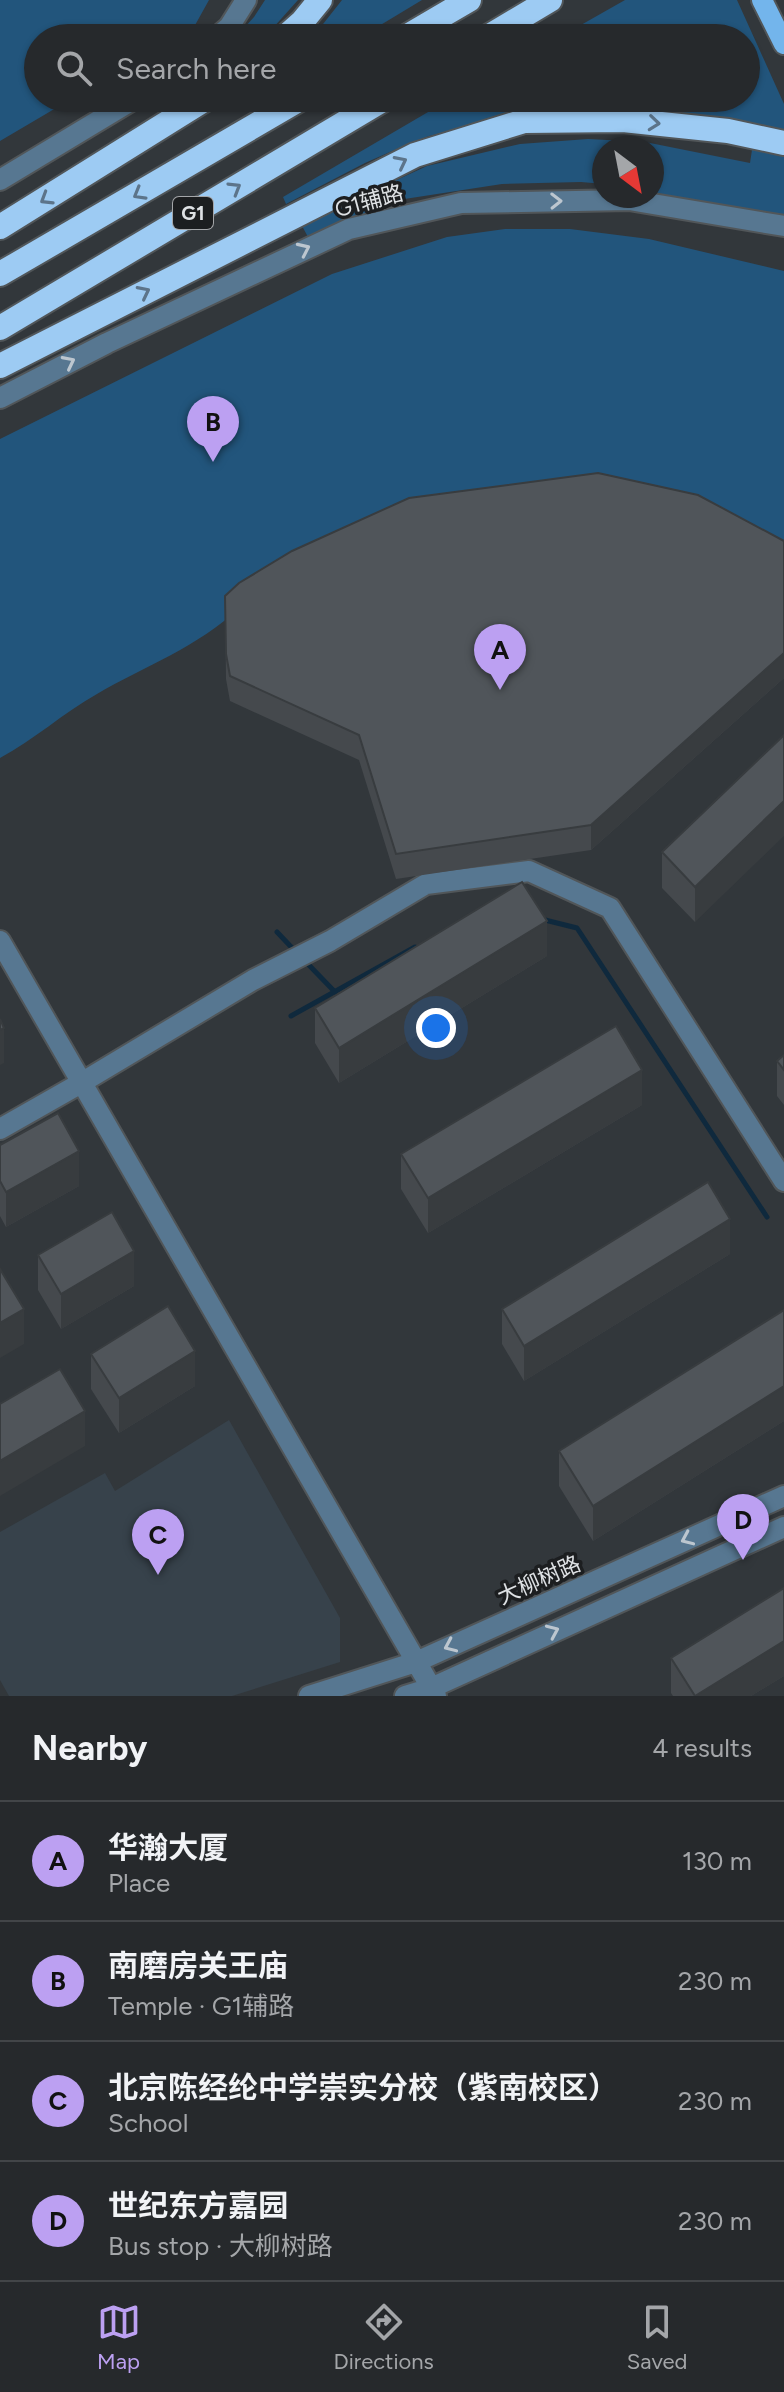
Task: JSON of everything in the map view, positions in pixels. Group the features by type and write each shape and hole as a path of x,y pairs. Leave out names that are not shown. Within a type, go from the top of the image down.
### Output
{"highway":[{"path":"300,24 320,0"},
{"path":"428,24 469,0"},
{"path":"510,24 550,0"},
{"path":"0,227 185,112"},
{"name":"G1","path":"0,274 278,112"},
{"name":"G1","path":"0,328 363,112"},
{"path":"0,366 415,155 524,121 623,120 728,131 784,143"}],"main road":[{"path":"762,0 784,44"}],"street":[{"path":"231,24 246,0"},
{"path":"0,180 113,112"},
{"name":"G1辅路","path":"0,398 107,343 349,229 461,203 629,200 784,226"},
{"path":"0,1129 426,884 529,871 610,908 784,1181"},
{"path":"0,941 434,1692"},
{"name":"大柳树路","path":"309,1696 416,1662 784,1496"},
{"path":"405,1696 434,1692 784,1527"}],"shaded area":[{"path":"0,0 209,0 196,24 24,24 24,112 49,112 0,141"},
{"path":"265,0 298,0 277,24 248,24"},
{"path":"342,0 422,0 382,24 323,24"},
{"path":"625,0 737,0 748,24 583,24"},
{"path":"760,51 784,104 784,220 664,195 664,146 750,163 755,130 491,120 408,144 286,204 283,197 428,112 760,112"},
{"path":"592,139 592,183 502,184 398,200 308,237 301,224 427,166 520,144"},
{"path":"505,229 570,229 649,239 784,271 784,566 239,608 206,634 84,701 0,758 0,439 332,274 447,237"},
{"path":"229,1420 340,1618 340,1662 232,1696 9,1696 0,1680 0,1532 105,1473 115,1491"}],"building":[{"path":"598,473 698,495 784,541 784,653 591,825 396,854 359,735 230,676 226,654 225,596 239,583 292,551 409,498"},
{"path":"784,735 784,801 695,887 662,852"},
{"path":"522,882 547,921 339,1048 315,1008"},
{"path":"616,1026 642,1070 428,1198 401,1154"},
{"path":"784,1055 784,1070 777,1061"},
{"path":"58,1113 79,1151 6,1192 0,1181 0,1145"},
{"path":"708,1182 730,1219 524,1346 502,1309"},
{"path":"112,1212 134,1251 61,1294 38,1255"},
{"path":"0,1269 24,1309 0,1323"},
{"path":"168,1306 195,1351 119,1398 91,1354"},
{"path":"784,1310 784,1386 593,1506 559,1451"},
{"path":"60,1369 85,1411 0,1461 0,1404"},
{"path":"784,1588 784,1641 695,1696 671,1658"}],"waterway":[{"path":"541,919 577,928 767,1217"},
{"path":"277,932 295,951"},
{"path":"291,1016 415,947"},
{"path":"305,961 335,992"}],"place":[{"name":"南磨房关王庙","path":"213,462"},
{"name":"华瀚大厦","path":"500,690"},
{"name":"世纪东方嘉园","path":"743,1560"},
{"name":"北京陈经纶中学崇实分校（紫南校区）","path":"158,1575"}]}
